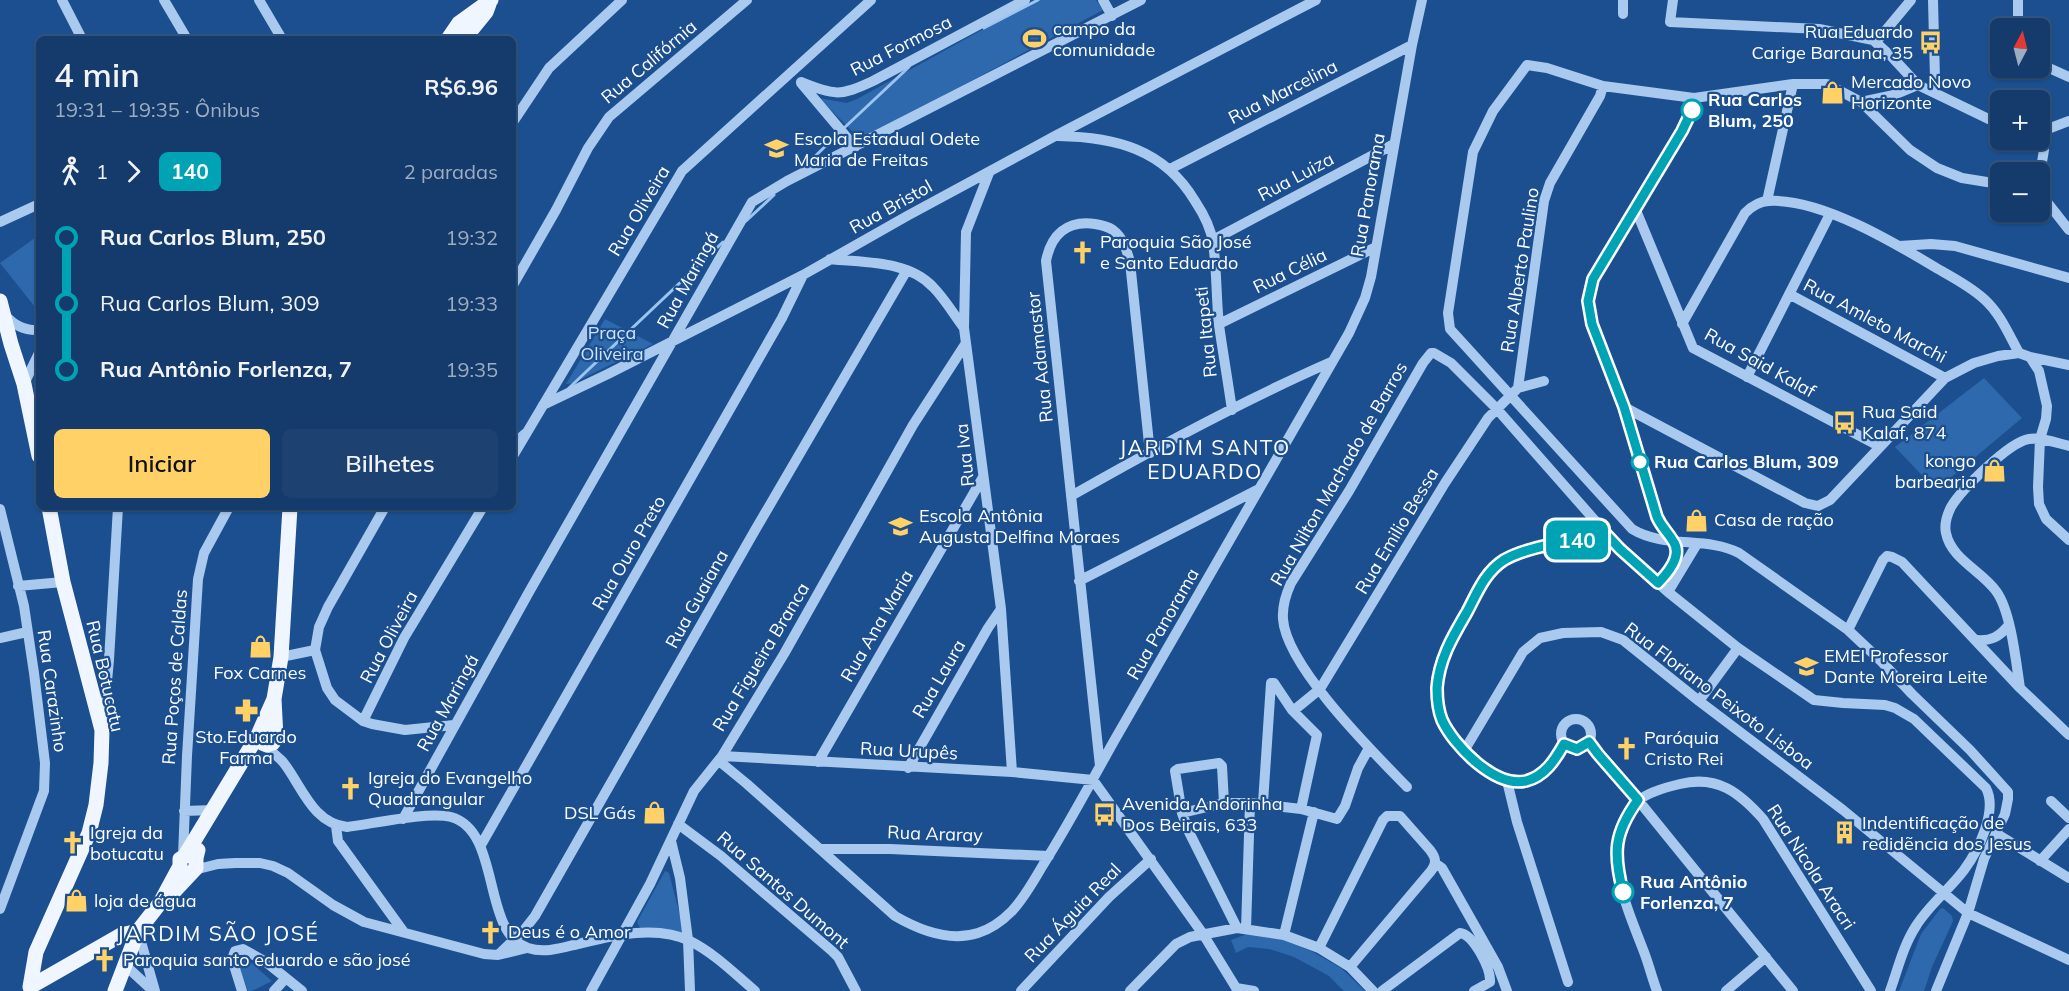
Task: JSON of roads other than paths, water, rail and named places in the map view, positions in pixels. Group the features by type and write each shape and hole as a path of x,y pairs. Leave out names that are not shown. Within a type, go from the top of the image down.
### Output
{"main road":[{"path":"450,36 459,23 490,0"},
{"path":"466,36 486,12 490,0"},
{"path":"2,307 24,384 36,442"},
{"name":"Rua Botucatu","path":"27,989 36,952 89,833 100,782 102,730 63,582 50,510"},
{"path":"115,991 138,931 189,862 210,815 241,764 267,737 280,657 290,510"},
{"path":"27,989 121,935 138,931"}],"street":[{"path":"62,0 80,36"},
{"path":"164,0 185,36"},
{"path":"259,0 280,36"},
{"path":"516,118 549,68 622,0"},
{"name":"Rua Califórnia","path":"516,280 588,148 609,117 747,0"},
{"name":"Rua Oliveira","path":"516,451 682,171 871,0"},
{"name":"Rua Formosa","path":"801,82 828,93 841,94 852,90 1025,0"},
{"path":"1103,0 1112,16"},
{"name":"Rua Maringá","path":"403,819 454,725 752,202 767,192 1141,0"},
{"name":"Rua Bristol","path":"543,405 803,275 1055,136 1316,0"},
{"name":"Rua Panorama","path":"720,758 895,916 923,930 959,937 977,934 1003,919 1023,897 1049,856 1349,333 1365,298 1422,0"},
{"path":"1623,0 1623,14"},
{"path":"1673,0 1670,22 1819,29 1876,42 1918,85 1990,119"},
{"path":"1876,42 1911,0"},
{"path":"1933,0 1934,91"},
{"path":"2018,0 2018,18"},
{"name":"Rua Marcelina","path":"1170,169 1412,45"},
{"path":"1936,991 1968,913 1984,859 1996,834 2008,799 2004,787 1881,660 1848,630 1739,553 1722,545 1673,541 1645,536 1632,529 1514,392 1450,329 1448,313 1471,161 1481,133 1499,102 1523,68 1531,64 1603,86 1694,98 1793,84 1827,84 1861,102 1910,150 1937,168 1962,178 1990,183"},
{"path":"2050,69 2069,78"},
{"path":"793,70 855,147"},
{"path":"1767,201 1793,84"},
{"path":"1861,102 1894,95 1918,85"},
{"name":"Rua Alberto Paulino","path":"1514,392 1544,201 1550,183 1600,96 1603,86"},
{"path":"1658,583 1675,558 1676,547 1657,517 1624,407 1592,324 1588,301 1593,279 1688,120 1694,98"},
{"path":"2050,128 2069,121"},
{"name":"Rua Itapeti","path":"1055,136 1100,138 1125,145 1148,155 1170,169 1189,190 1213,240 1219,324 1232,410"},
{"name":"Rua Luiza","path":"1213,240 1394,144"},
{"name":"Rua Iva","path":"989,173 966,232 964,328 1002,609 1012,772"},
{"path":"1682,324 1745,213 1767,201 1796,204 1830,214 1899,246 1986,300 2039,371 2047,406 2040,439 2039,504 2046,519 2069,540"},
{"path":"0,222 36,205"},
{"path":"2050,205 2069,229"},
{"name":"Rua Said Kalaf","path":"1635,208 1682,324 1697,351 1879,446"},
{"path":"1747,376 1830,214"},
{"name":"Rua Adamastor","path":"1100,766 1046,261 1048,249 1061,229 1077,223 1103,225 1114,230 1130,262 1150,453"},
{"path":"1899,246 1931,243 1955,246 2069,278"},
{"name":"Rua Célia","path":"1219,324 1376,247"},
{"path":"829,259 884,265 916,274 932,285 964,328"},
{"name":"Rua Guaiana","path":"498,955 535,916 754,532 907,270"},
{"name":"Rua Ouro Preto","path":"481,845 782,318 803,275"},
{"name":"Rua Amleto Marchi","path":"1789,294 1945,378"},
{"path":"2,307 11,322 29,331 36,330"},
{"name":"Rua Figueira Branca","path":"591,991 624,933 694,791 720,758 783,654 913,425 966,343"},
{"name":"Rua Nilton Machado de Barros","path":"1407,787 1369,748 1302,667 1290,646 1283,620 1286,594 1431,353 1451,363 1496,408"},
{"path":"1624,407 1814,506 1826,503 1945,378 1974,363 1998,356 2025,355 2069,365"},
{"path":"24,384 36,359"},
{"path":"1071,496 1278,386 1331,362"},
{"path":"1514,392 1544,381"},
{"name":"Rua Emilio Bessa","path":"1293,711 1320,689 1445,483 1496,408 1514,392"},
{"path":"1496,408 1620,549 1668,592 1738,648 1814,700 1885,705 1904,712 1986,788 1991,804 1984,833 1964,870 1934,902 1914,929 1890,991"},
{"path":"2020,688 2008,626 1999,595 1986,579 1951,547 1946,534 1946,522 1952,506 1964,490 1998,458 2023,440 2040,439 2069,446"},
{"name":"Rua Ana Maria","path":"818,762 983,477"},
{"path":"1079,581 1259,489"},
{"name":"Rua Carazinho","path":"0,509 27,632 44,739 45,762 44,791 0,909"},
{"path":"102,730 109,660 118,510"},
{"name":"Rua Poços de Caldas","path":"189,862 184,811 198,579 204,553 227,510"},
{"path":"383,510 322,618 315,650 330,694 363,721 405,730 454,725"},
{"name":"Rua Oliveira","path":"363,721 404,638 481,510"},
{"path":"1564,744 1555,760 1539,775 1526,781 1508,782 1464,751 1442,719 1437,688 1450,640 1490,572 1503,561 1521,553 1605,533"},
{"path":"1668,592 1697,544"},
{"path":"1848,630 1883,560 1889,556 1902,562 2041,710 2069,735"},
{"path":"18,586 63,582"},
{"name":"Rua Laura","path":"908,768 988,628 1002,609"},
{"path":"1977,640 1997,637 2008,626"},
{"path":"0,638 27,632"},
{"name":"Rua Floriano Peixoto Lisboa","path":"1464,751 1523,652 1532,643 1550,634 1601,632 1617,637 1843,810 1968,913 2069,960"},
{"path":"1699,701 1738,648"},
{"path":"280,657 315,650"},
{"path":"1263,803 1272,682 1293,711 1317,737 1301,809"},
{"path":"1589,742 1577,749 1564,744 1561,740 1561,729 1572,718 1587,722 1591,732 1589,742 1598,754 1793,991"},
{"path":"267,737 312,806 336,826 347,827 432,815 453,818 467,826 481,845 505,927 513,941 531,949"},
{"path":"1182,813 1224,803 1263,803 1301,809 1333,819 1339,818 1358,768 1369,748"},
{"name":"Rua Urupês","path":"720,758 1012,772 1093,780"},
{"path":"1224,803 1221,764 1212,763 1178,769 1175,772 1182,813 1188,830 1241,929"},
{"path":"1093,780 1203,934 1237,989 1254,991"},
{"name":"Rua Nicola Aracri","path":"1638,800 1667,787 1702,781 1723,786 1748,802 1763,819 1871,991"},
{"path":"1508,782 1517,822 1568,982"},
{"path":"1638,800 1622,824 1617,839 1617,869 1630,918 1657,991"},
{"path":"2051,801 2069,818"},
{"path":"1241,929 1250,803"},
{"path":"184,811 210,815"},
{"path":"1284,935 1314,812"},
{"path":"1319,948 1387,816 1397,815 1403,818 1431,850 1435,856 1435,863 1425,879 1350,967"},
{"name":"Rua Santos Dumont","path":"678,824 721,856 832,951 838,957 856,991"},
{"path":"336,826 338,841 403,931"},
{"path":"2040,861 2068,831"},
{"path":"1996,834 2069,878"},
{"path":"671,841 680,878 688,940 690,991"},
{"name":"Rua Araray","path":"820,849 890,849 1049,856"},
{"name":"Rua Águia Real","path":"1021,991 1108,897 1151,859"},
{"path":"189,862 218,864 250,862 273,866 288,873 364,922 484,954 498,955 531,949 551,951 624,933 651,933 688,940 723,963 754,991"},
{"path":"1435,863 1442,868 1498,967 1507,989"},
{"path":"1130,991 1176,944 1190,937 1241,929 1284,935 1319,948 1350,967 1373,991"},
{"path":"138,931 154,991"},
{"path":"1382,991 1461,933 1470,937 1488,966 1490,982"},
{"path":"242,991 232,959 235,951 246,950 302,991"},
{"path":"1726,991 1766,957"},
{"path":"125,965 154,991"},
{"path":"682,991 689,977"},
{"path":"274,991 286,978"},
{"path":"1490,982 1507,989"},
{"path":"1474,991 1490,982"}],"waterway":[{"path":"984,28 1038,0"},
{"path":"844,128 909,67"},
{"path":"803,168 839,133"},
{"path":"746,221 774,195"},
{"path":"569,388 723,242"},
{"path":"516,437 523,431"}],"place":[{"name":"campo da comunidade","path":"1035,39"},
{"name":"Rua Eduardo Carige Barauna, 35","path":"1931,42"},
{"name":"Mercado Novo Horizonte","path":"1833,92"},
{"name":"Rua Carlos Blum, 250","path":"1692,110"},
{"name":"Escola Estadual Odete Maria de Freitas","path":"776,149"},
{"name":"Paroquia São José e Santo Eduardo","path":"1082,252"},
{"name":"Rua Said Kalaf, 874","path":"1844,422"},
{"name":"Rua Carlos Blum, 309","path":"1640,462"},
{"name":"kongo barbearia","path":"1994,471"},
{"name":"Casa de ração","path":"1696,520"},
{"name":"Escola Antônia Augusta Delfina Moraes","path":"901,526"},
{"name":"Fox Carnes","path":"260,647"},
{"name":"EMEI Professor Dante Moreira Leite","path":"1806,666"},
{"name":"Sto.Eduardo Farma","path":"246,711"},
{"name":"Paróquia Cristo Rei","path":"1626,748"},
{"name":"Igreja do Evangelho Quadrangular","path":"350,788"},
{"name":"DSL Gás","path":"654,813"},
{"name":"Avenida Andorinha Dos Beirais, 633","path":"1104,814"},
{"name":"Indentificação de redidẽncia dos Jesus","path":"1844,833"},
{"name":"Igreja da botucatu","path":"72,843"},
{"name":"Rua Antônio Forlenza, 7","path":"1623,892"},
{"name":"loja de água","path":"76,901"},
{"name":"Deus é o Amor","path":"490,932"},
{"name":"Paroquia santo eduardo e são josé","path":"105,960"}],"district":[{"name":"JARDIM SANTO EDUARDO","path":"1205,460"},
{"name":"JARDIM SÃO JOSÉ","path":"218,934"}],"park label":[{"name":"Praça Oliveira","path":"612,343"}]}
